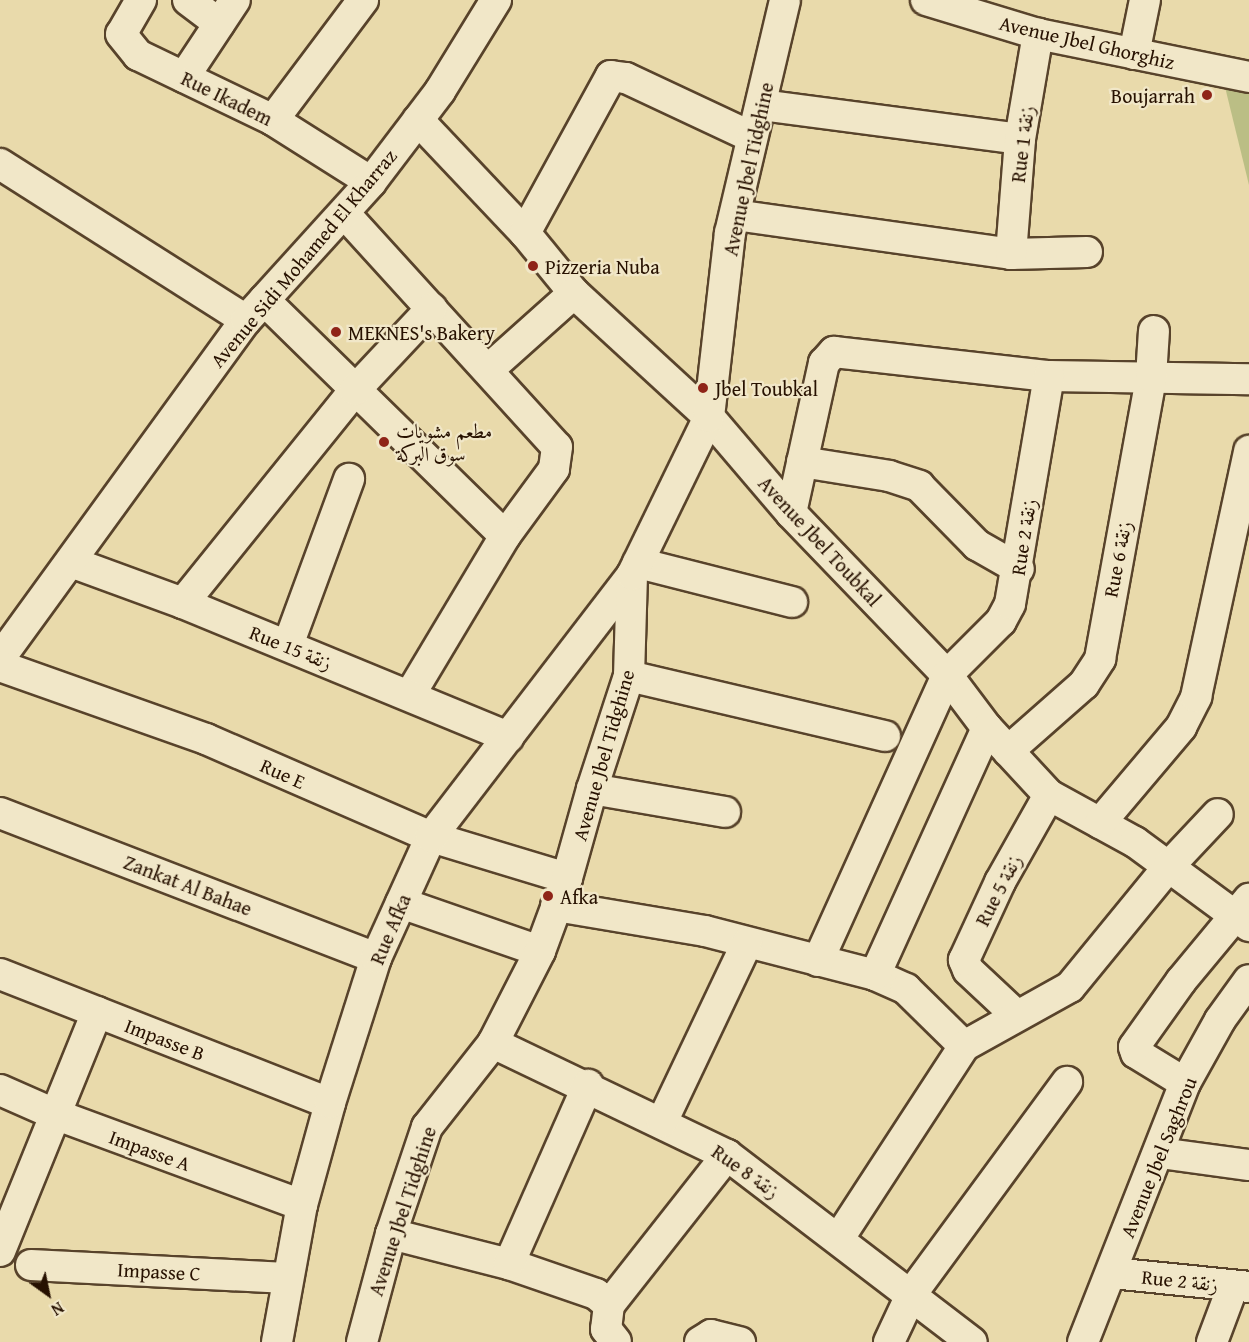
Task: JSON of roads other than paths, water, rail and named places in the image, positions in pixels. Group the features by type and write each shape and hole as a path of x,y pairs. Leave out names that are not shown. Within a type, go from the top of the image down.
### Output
{"street":[{"name":"Rue Ikadem","path":"141,0 122,31 123,40 149,63 184,77 273,120 371,182"},
{"path":"184,77 227,12 188,0"},
{"name":"Avenue Sidi Mohamed El Kharraz","path":"0,658 255,310 371,182 418,120 496,0"},
{"name":"Avenue Jbel Tidghine","path":"362,1342 391,1234 427,1127 493,1043 540,951 567,878 591,789 629,676 635,569 709,417 735,215 785,0"},
{"name":"Avenue Jbel Ghorghiz","path":"926,0 1038,34 1249,77"},
{"path":"1134,54 1145,0"},
{"path":"273,120 354,3"},
{"name":"Rue 1 زنقة","path":"1011,254 1020,139 1038,34"},
{"path":"525,233 601,87 611,76 626,78 752,137"},
{"path":"762,105 1020,139"},
{"name":"Avenue Jbel Toubkal","path":"418,120 525,233 574,292 709,417 791,513 947,675 987,728 1049,795 1100,823 1244,914"},
{"path":"0,164 255,310 355,390 505,536"},
{"path":"344,213 489,369 557,447 554,469 505,536 410,695"},
{"path":"735,215 1011,254 1087,252"},
{"path":"489,369 574,292"},
{"path":"183,603 355,390 432,308"},
{"name":"Rue 6 زنقة","path":"1008,751 1084,684 1100,658 1151,377 1154,331"},
{"path":"791,513 824,363 834,352 1049,376 1249,379"},
{"name":"Rue 2 زنقة","path":"947,675 1001,621 1010,603 1019,569 1049,376"},
{"path":"1100,823 1181,727 1196,697 1249,451"},
{"path":"802,462 889,476 919,486 976,544 1019,569"},
{"path":"288,645 349,479"},
{"name":"Rue 15 زنقة","path":"71,562 288,645 508,737"},
{"path":"635,569 792,602"},
{"name":"Rue Afka","path":"277,1342 302,1205 330,1103 376,958 431,837 635,569"},
{"name":"Rue E","path":"0,666 206,739 431,837 567,878"},
{"path":"818,961 918,744 947,675"},
{"path":"629,676 885,735"},
{"path":"875,975 987,728"},
{"path":"591,789 725,812"},
{"name":"Rue 5 زنقة","path":"1015,1014 981,984 966,968 964,960 1000,882 1049,795"},
{"path":"839,1238 964,1046 1015,1014 1070,987 1169,866 1218,814"},
{"name":"Zankat Al Bahae","path":"0,816 376,958"},
{"path":"401,903 540,951"},
{"path":"556,906 705,932 875,975 906,989 964,1046"},
{"path":"1185,1083 1136,1053 1134,1047 1244,914"},
{"path":"663,1122 747,943"},
{"name":"Impasse B","path":"0,974 330,1103"},
{"name":"Avenue Jbel Saghrou","path":"1083,1342 1160,1153 1185,1083 1220,1020 1249,980"},
{"path":"0,1251 97,1012"},
{"name":"Rue 8 زنقة","path":"493,1043 588,1085 727,1155 912,1293 972,1342"},
{"path":"889,1342 912,1293 1067,1082"},
{"path":"509,1264 588,1085"},
{"name":"Impasse A","path":"0,1090 57,1115 302,1205"},
{"path":"1160,1153 1249,1165"},
{"path":"616,1342 606,1329 609,1305 727,1155"},
{"path":"391,1234 509,1264 596,1294 609,1305"},
{"name":"Impasse C","path":"31,1265 287,1278"},
{"name":"Rue 2 زنقة","path":"1112,1273 1241,1287"},
{"path":"1212,1342 1241,1287"},
{"path":"700,1342 711,1335 740,1342"}],"place":[{"name":"Boujarrah","path":"1207,95"},
{"name":"Pizzeria Nuba","path":"533,266"},
{"name":"MEKNES's Bakery","path":"336,332"},
{"name":"Jbel Toubkal","path":"703,388"},
{"name":"مطعم مشويات سوق البركة","path":"384,442"},
{"name":"Afka","path":"548,896"}]}
